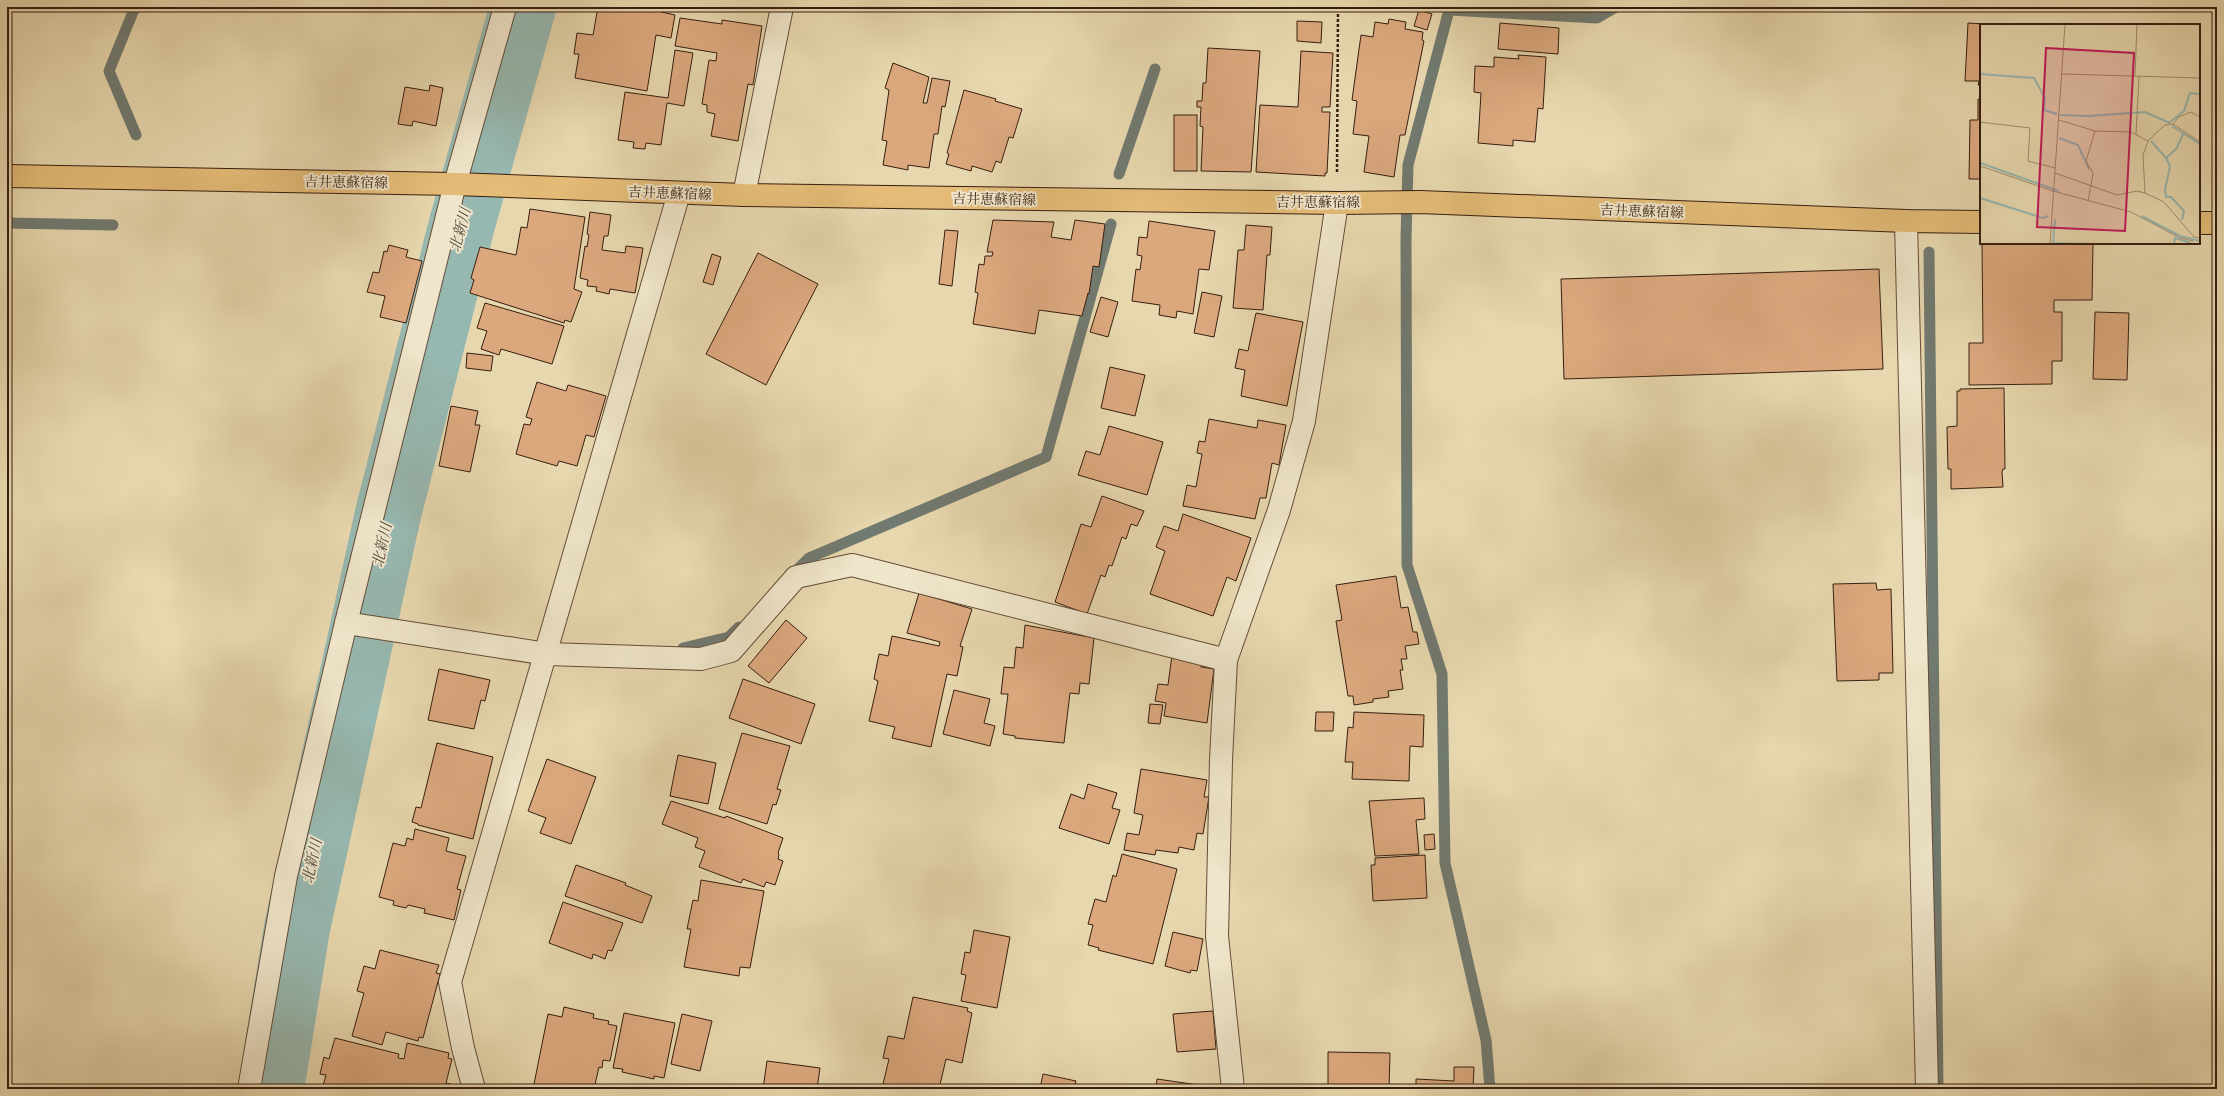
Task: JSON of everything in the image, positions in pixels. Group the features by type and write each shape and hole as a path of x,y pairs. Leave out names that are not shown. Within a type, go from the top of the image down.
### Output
{"main road":[{"name":"吉井恵蘇宿線","path":"7,176 455,184 499,187 744,195 1337,203 1420,202 1906,221 1980,222"},
{"path":"2200,223 2217,223"}],"street":[{"path":"250,1089 286,876 346,622 455,184 505,7"},
{"path":"744,195 782,7"},
{"path":"474,1089 463,1048 450,982 547,654 679,193"},
{"path":"1233,1089 1217,936 1221,760 1226,660 1279,510 1304,422 1337,203"},
{"path":"1906,221 1927,1089"},
{"path":"346,622 387,630 547,654 701,659 731,651 796,577 852,565 1226,660"}],"path":[{"path":"1337,203 1338,7"}],"building":[{"path":"598,7 640,7 675,15 671,38 656,35 647,91 575,78 579,54 574,54 577,33 593,35"},
{"path":"1419,10 1432,14 1427,30 1414,26"},
{"path":"680,18 722,24 722,20 762,26 753,85 748,84 738,141 711,136 715,114 707,112 707,105 702,104 709,60 716,61 717,53 675,46"},
{"path":"1389,19 1406,22 1405,29 1423,32 1422,40 1424,41 1405,135 1400,135 1394,177 1364,172 1369,136 1353,134 1357,101 1352,100 1361,35 1373,37 1375,22 1388,24"},
{"path":"1297,21 1322,22 1321,43 1297,41"},
{"path":"1500,23 1559,28 1558,54 1498,49"},
{"path":"1968,23 1984,24 1980,24 1980,85 1978,85 1979,81 1965,81"},
{"path":"1208,48 1260,51 1251,172 1201,171 1203,127 1200,126 1201,107 1197,107 1197,101 1202,101 1203,83 1206,83"},
{"path":"675,50 693,53 684,106 667,103 661,145 646,143 645,149 633,148 634,142 618,140 625,92 668,98"},
{"path":"1301,51 1333,53 1330,107 1322,107 1322,112 1330,112 1327,173 1325,173 1325,176 1256,172 1260,105 1298,107"},
{"path":"1518,55 1546,57 1543,109 1538,108 1535,142 1513,140 1513,146 1478,143 1481,93 1474,92 1475,66 1494,67 1494,57 1519,59"},
{"path":"893,63 929,77 923,103 927,103 932,78 950,81 945,107 942,106 938,134 934,134 929,168 908,165 908,170 883,165 887,141 882,140 889,90 885,88"},
{"path":"430,85 443,88 436,126 413,121 412,126 398,124 405,87 429,91"},
{"path":"964,90 996,99 995,101 1022,109 1013,138 1009,137 1001,163 996,161 992,172 972,166 971,171 946,164 949,154 947,153"},
{"path":"1978,99 1980,99 1980,179 1969,179 1970,120 1978,120"},
{"path":"1174,115 1197,115 1197,171 1174,171"},
{"path":"530,209 585,217 574,289 582,292 571,322 565,320 564,323 470,293 474,280 471,278 480,247 516,255 521,227 527,228"},
{"path":"590,212 611,215 608,236 604,236 602,250 625,253 626,246 643,248 635,293 610,289 609,294 596,291 597,287 587,286 588,280 580,278 585,246 587,247 589,235 587,234"},
{"path":"993,220 1054,222 1051,237 1071,240 1075,220 1105,224 1099,267 1093,266 1089,294 1088,293 1082,316 1039,310 1035,334 973,324 978,293 975,292 979,264 984,265 985,256 992,256 993,252 987,252"},
{"path":"1149,221 1215,231 1209,270 1199,269 1193,314 1177,311 1176,318 1159,315 1160,305 1132,301 1136,269 1140,270 1142,256 1137,255 1139,237 1147,238"},
{"path":"1246,225 1272,227 1270,255 1267,255 1263,310 1233,308 1238,250 1244,250"},
{"path":"945,230 958,231 952,286 939,284"},
{"path":"1982,244 2093,244 2092,300 2054,300 2054,312 2062,312 2062,361 2052,361 2052,384 1969,385 1969,343 1983,343"},
{"path":"389,245 408,250 406,257 422,261 406,323 380,317 385,296 367,292 373,272 379,273 384,251 387,252"},
{"path":"758,253 818,284 766,385 706,354"},
{"path":"712,254 721,257 713,285 703,282"},
{"path":"1879,269 1883,369 1564,379 1561,279"},
{"path":"1202,292 1222,296 1214,337 1194,333"},
{"path":"1101,297 1118,302 1108,337 1090,332"},
{"path":"485,303 564,326 552,364 501,349 499,355 481,349 487,331 477,328"},
{"path":"2095,312 2129,313 2127,380 2093,379"},
{"path":"1256,313 1303,322 1287,406 1241,396 1245,370 1235,368 1239,349 1248,351"},
{"path":"467,353 493,356 491,371 466,368"},
{"path":"1110,367 1145,375 1135,416 1101,408"},
{"path":"537,382 566,391 568,385 606,396 594,437 586,435 577,466 559,461 557,466 516,454 524,424 530,425 532,419 526,417"},
{"path":"2004,388 2005,469 2003,469 2002,472 2003,487 1951,489 1951,469 1948,469 1947,427 1957,426 1957,391 1960,391 1960,389"},
{"path":"451,406 478,411 475,425 480,425 470,472 439,466"},
{"path":"1209,419 1257,428 1258,420 1286,425 1279,465 1272,463 1266,498 1260,498 1255,519 1183,506 1187,485 1196,487 1202,454 1197,453 1199,441 1205,442"},
{"path":"1109,426 1163,442 1147,495 1078,475 1086,451 1100,455"},
{"path":"1102,496 1144,511 1137,526 1131,524 1126,539 1122,537 1112,566 1109,565 1105,577 1101,575 1087,614 1055,602 1081,524 1091,527"},
{"path":"1183,514 1251,538 1236,581 1227,577 1213,616 1150,594 1165,551 1156,547 1164,526 1178,531"},
{"path":"1396,576 1401,608 1408,607 1413,632 1417,632 1419,644 1405,646 1407,659 1401,659 1403,670 1400,670 1403,689 1388,691 1389,697 1373,699 1373,702 1354,705 1353,696 1348,696 1336,621 1342,620 1336,585"},
{"path":"1876,583 1877,590 1891,589 1893,673 1879,673 1879,680 1837,681 1833,584"},
{"path":"919,593 972,609 960,646 963,647 957,676 947,674 931,747 892,738 895,727 869,721 878,681 874,679 879,654 888,656 892,636 939,646 940,642 907,633"},
{"path":"786,620 807,638 769,683 748,666"},
{"path":"1025,625 1094,638 1089,684 1080,683 1079,694 1070,693 1064,743 1015,738 1015,736 1003,734 1008,694 1001,694 1004,667 1014,668 1016,647 1023,648"},
{"path":"1172,655 1202,660 1201,667 1214,669 1207,723 1164,716 1166,703 1155,701 1158,684 1168,685"},
{"path":"439,669 490,680 485,701 481,700 474,729 428,720"},
{"path":"743,679 815,704 801,744 729,718"},
{"path":"954,690 990,699 984,723 995,726 990,746 943,734"},
{"path":"1150,704 1163,705 1160,724 1148,723"},
{"path":"1316,712 1334,712 1333,731 1315,731"},
{"path":"1354,712 1424,715 1423,747 1410,746 1409,781 1352,779 1353,762 1345,762 1348,727 1353,728"},
{"path":"742,733 790,746 777,789 781,790 776,805 773,804 767,824 719,809"},
{"path":"437,743 493,757 473,839 418,825 412,822 416,807 421,808"},
{"path":"678,755 716,763 708,804 670,796"},
{"path":"547,759 596,777 571,844 540,833 546,818 528,811"},
{"path":"1141,769 1207,780 1204,797 1209,797 1203,834 1197,833 1194,850 1179,847 1178,853 1156,850 1155,855 1124,850 1127,833 1139,835 1143,815 1134,813"},
{"path":"1088,784 1117,793 1112,808 1120,810 1109,844 1059,828 1071,794 1084,799"},
{"path":"1424,798 1425,819 1416,820 1419,854 1375,856 1369,801"},
{"path":"671,801 725,818 726,816 783,838 778,853 778,859 783,861 775,885 766,882 764,887 743,879 741,883 699,867 705,851 695,847 698,838 662,824"},
{"path":"415,829 449,838 446,851 466,856 457,889 461,890 454,920 424,913 425,909 408,905 406,908 393,905 394,901 379,897 393,843 405,846 407,838 413,840"},
{"path":"1434,834 1435,849 1425,850 1424,835"},
{"path":"1122,854 1177,869 1153,964 1098,950 1099,948 1088,945 1093,925 1088,924 1095,899 1106,902 1113,875 1116,877"},
{"path":"1425,855 1427,898 1373,901 1371,865 1375,865 1375,858"},
{"path":"576,865 626,883 625,885 652,896 642,923 565,896"},
{"path":"701,880 764,891 750,968 740,967 739,976 684,967 691,929 687,929 693,900 698,901"},
{"path":"563,902 623,923 612,951 608,950 605,959 593,954 592,959 549,943"},
{"path":"974,930 1010,937 997,1008 961,1001 966,975 961,974 965,952 970,953"},
{"path":"1173,932 1203,939 1197,971 1191,970 1190,973 1165,966"},
{"path":"380,950 439,965 436,973 440,974 423,1038 419,1037 418,1041 386,1032 382,1045 352,1036 364,993 357,991 364,966 375,969"},
{"path":"913,997 968,1008 967,1011 972,1013 962,1063 946,1059 939,1089 907,1089 883,1084 889,1059 883,1058 888,1036 904,1039"},
{"path":"564,1007 594,1014 593,1018 609,1021 608,1024 617,1026 610,1061 603,1060 602,1068 599,1067 594,1089 533,1089 548,1014 562,1017"},
{"path":"1213,1011 1216,1049 1177,1052 1173,1014"},
{"path":"624,1013 675,1023 664,1078 654,1076 654,1079 622,1072 623,1069 613,1068"},
{"path":"682,1014 712,1021 700,1071 671,1064"},
{"path":"335,1038 399,1054 398,1058 404,1059 407,1043 449,1053 448,1058 452,1059 446,1083 461,1087 461,1089 335,1089 323,1086 326,1075 320,1074 324,1057 329,1059"},
{"path":"1328,1052 1390,1053 1389,1089 1328,1089"},
{"path":"767,1061 820,1068 817,1089 763,1089"},
{"path":"1454,1067 1474,1067 1473,1089 1416,1089 1416,1079 1454,1081"},
{"path":"1043,1074 1076,1081 1074,1089 1040,1089"},
{"path":"1157,1079 1219,1088 1219,1089 1156,1089"}],"waterway":[{"path":"135,7 109,71 136,135"},
{"name":"北新川","path":"271,1089 297,928 388,514 462,224 523,7"},
{"path":"1490,1089 1486,1040 1445,863 1442,674 1407,565 1406,238 1408,165 1449,10 1597,18 1616,7"},
{"path":"1119,174 1155,69"},
{"path":"7,223 113,225"},
{"path":"793,574 809,558 1046,457 1111,224"},
{"path":"1929,252 1938,1089"},
{"path":"683,648 729,637 739,627"}]}
